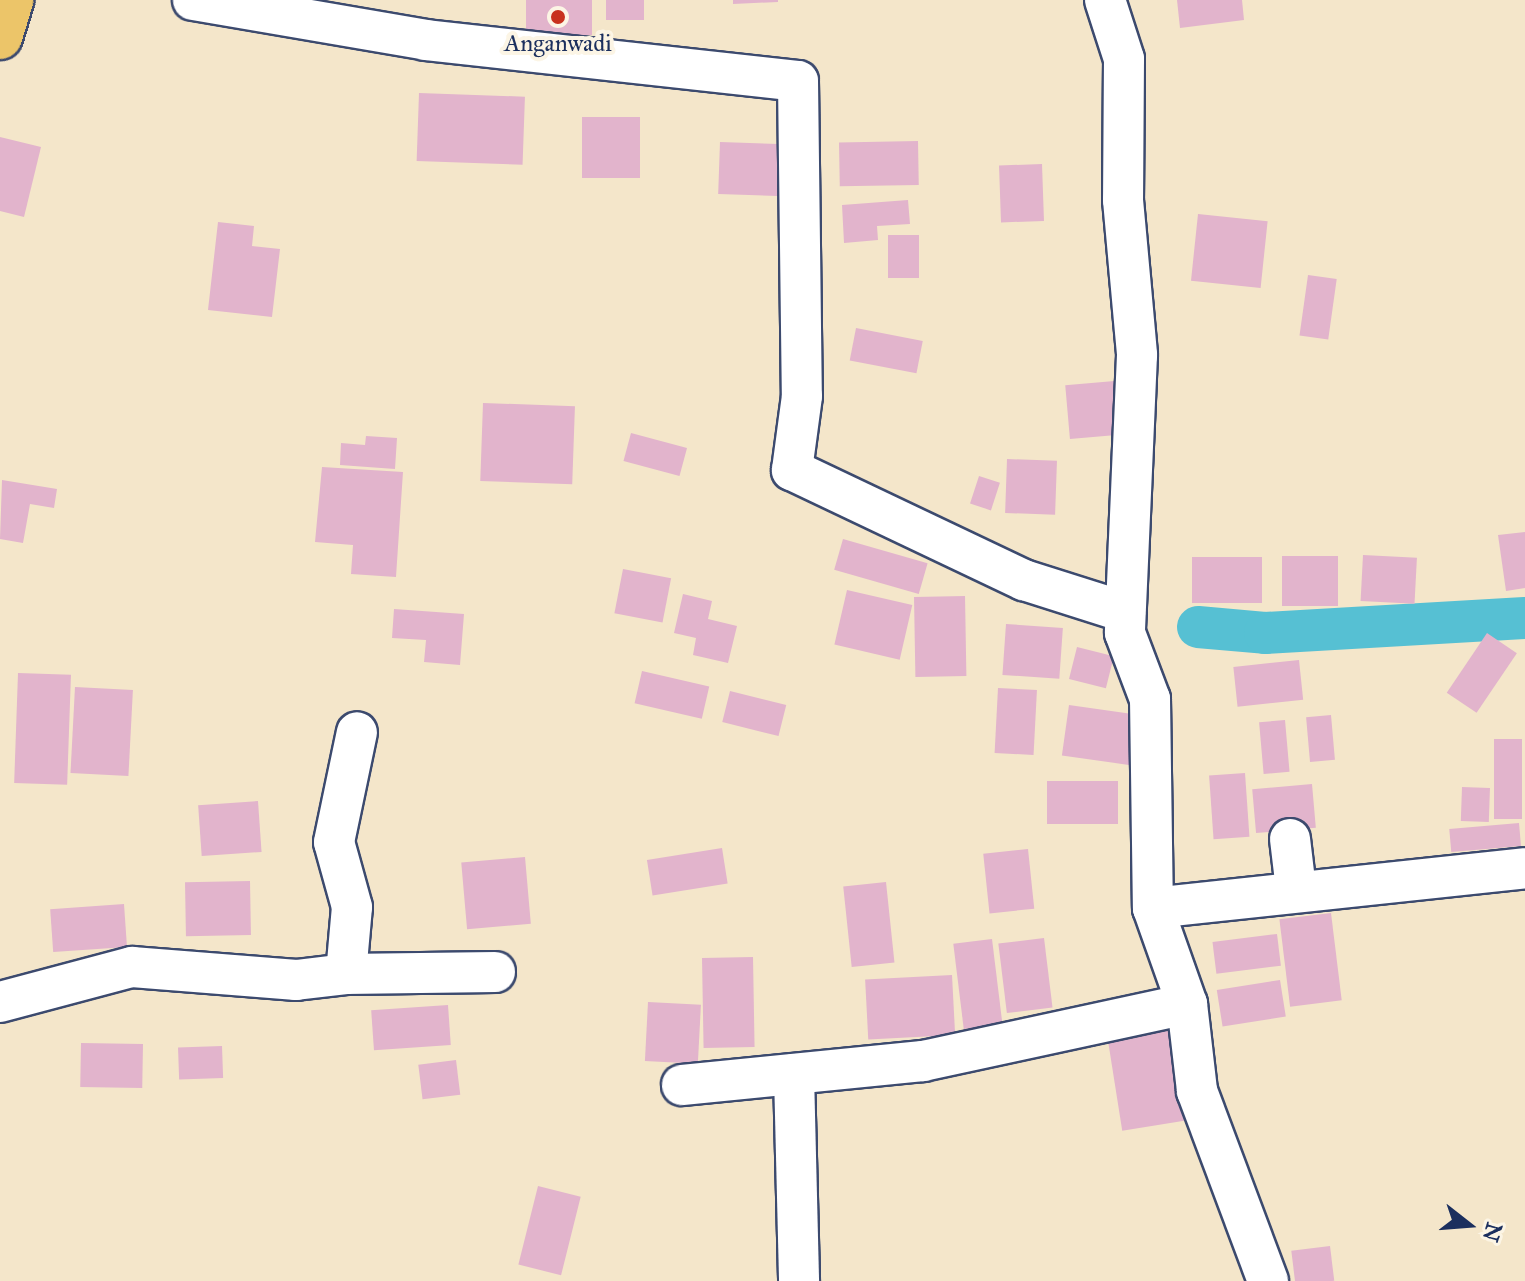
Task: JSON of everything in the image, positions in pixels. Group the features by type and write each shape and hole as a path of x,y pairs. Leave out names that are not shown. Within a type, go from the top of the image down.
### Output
{"main road":[{"path":"0,37 11,0"}],"street":[{"path":"193,0 426,40 798,81 802,396 792,470 1024,580 1125,612"},
{"path":"1105,0 1124,59 1123,200 1137,355 1125,633 1150,699 1153,908 1187,1004 1197,1091 1268,1281"},
{"path":"346,974 352,907 334,842 336,809 357,732"},
{"path":"1290,839 1296,889"},
{"path":"1153,908 1296,889 1525,868"},
{"path":"0,1002 132,967 296,980 346,974 495,972"},
{"path":"682,1085 923,1061 1187,1004"},
{"path":"794,1074 799,1281"}],"building":[{"name":"Anganwadi","path":"526,0 592,0 592,35 526,35"},
{"path":"606,0 644,0 644,20 606,20"},
{"path":"733,0 778,0 778,2 733,4"},
{"path":"1177,0 1242,0 1244,20 1180,28"},
{"path":"419,93 525,97 523,165 417,161"},
{"path":"582,117 640,117 640,178 582,178"},
{"path":"0,137 41,147 24,217 0,211"},
{"path":"918,141 919,185 840,186 839,142"},
{"path":"720,142 787,144 785,196 718,194"},
{"path":"1042,164 1044,221 1001,222 999,166"},
{"path":"908,200 910,224 877,226 878,240 844,243 842,205"},
{"path":"1198,214 1268,221 1261,288 1191,281"},
{"path":"218,222 254,226 252,246 280,249 272,317 208,310"},
{"path":"888,235 919,235 919,278 888,278"},
{"path":"1308,275 1337,279 1328,339 1300,335"},
{"path":"856,328 923,341 916,373 850,360"},
{"path":"1126,380 1131,434 1070,439 1065,385"},
{"path":"483,403 575,406 572,484 480,481"},
{"path":"631,433 687,448 680,476 623,461"},
{"path":"366,436 397,438 395,469 340,465 341,443 365,445"},
{"path":"1007,459 1057,461 1055,515 1005,513"},
{"path":"322,467 403,472 396,577 351,574 353,545 315,542"},
{"path":"979,476 1000,483 991,510 970,504"},
{"path":"2,480 57,489 54,508 30,504 23,543 0,539"},
{"path":"1525,532 1525,588 1506,591 1498,535"},
{"path":"843,539 928,563 919,594 834,570"},
{"path":"1363,555 1417,558 1415,604 1361,601"},
{"path":"1282,556 1338,556 1338,606 1282,606"},
{"path":"1192,557 1262,557 1262,603 1192,603"},
{"path":"623,569 671,578 663,623 614,613"},
{"path":"847,590 912,605 900,660 834,645"},
{"path":"683,594 712,601 708,619 737,626 728,663 693,655 696,638 674,633"},
{"path":"965,596 966,676 915,677 914,597"},
{"path":"394,609 464,614 460,665 424,662 426,640 392,638"},
{"path":"1006,624 1063,628 1059,679 1002,675"},
{"path":"1487,633 1517,653 1477,713 1447,693"},
{"path":"1077,647 1114,656 1106,688 1069,679"},
{"path":"1299,660 1303,700 1238,707 1233,667"},
{"path":"642,671 709,687 702,719 635,703"},
{"path":"18,673 71,675 67,785 14,783"},
{"path":"75,687 133,690 128,776 70,773"},
{"path":"998,688 1037,690 1034,755 995,753"},
{"path":"730,691 786,705 779,736 722,722"},
{"path":"1069,705 1139,715 1132,765 1062,756"},
{"path":"1331,715 1335,760 1310,762 1306,717"},
{"path":"1285,720 1290,772 1264,774 1259,722"},
{"path":"1494,739 1522,739 1522,819 1494,819"},
{"path":"1245,773 1249,837 1214,839 1209,776"},
{"path":"1047,781 1118,781 1118,824 1047,824"},
{"path":"1312,784 1316,828 1256,833 1252,789"},
{"path":"1462,787 1490,788 1489,822 1461,821"},
{"path":"258,801 262,852 202,856 198,805"},
{"path":"1519,823 1521,846 1451,852 1449,829"},
{"path":"722,848 728,884 653,895 647,860"},
{"path":"1028,849 1034,909 990,913 983,854"},
{"path":"525,857 531,924 467,929 461,863"},
{"path":"250,881 251,935 186,936 185,882"},
{"path":"886,882 894,963 852,967 843,886"},
{"path":"124,904 127,947 53,952 50,909"},
{"path":"1331,913 1342,1000 1290,1007 1279,919"},
{"path":"1277,934 1281,966 1216,974 1212,942"},
{"path":"1044,938 1053,1007 1007,1013 998,944"},
{"path":"992,939 1002,1024 964,1029 953,944"},
{"path":"753,957 755,1047 704,1048 702,958"},
{"path":"952,975 955,1035 868,1039 865,980"},
{"path":"1280,980 1286,1017 1223,1027 1217,990"},
{"path":"648,1002 701,1005 698,1064 645,1061"},
{"path":"448,1005 451,1045 374,1050 371,1010"},
{"path":"1176,1029 1190,1120 1122,1131 1108,1040"},
{"path":"81,1043 143,1044 142,1088 80,1087"},
{"path":"222,1046 223,1078 179,1080 178,1048"},
{"path":"456,1060 460,1095 423,1099 418,1065"},
{"path":"538,1186 581,1197 561,1275 518,1265"},
{"path":"1330,1246 1334,1281 1295,1281 1291,1251"}],"waterway":[{"path":"1198,627 1265,633 1525,618"}],"place":[{"name":"Anganwadi","path":"558,17"}]}
